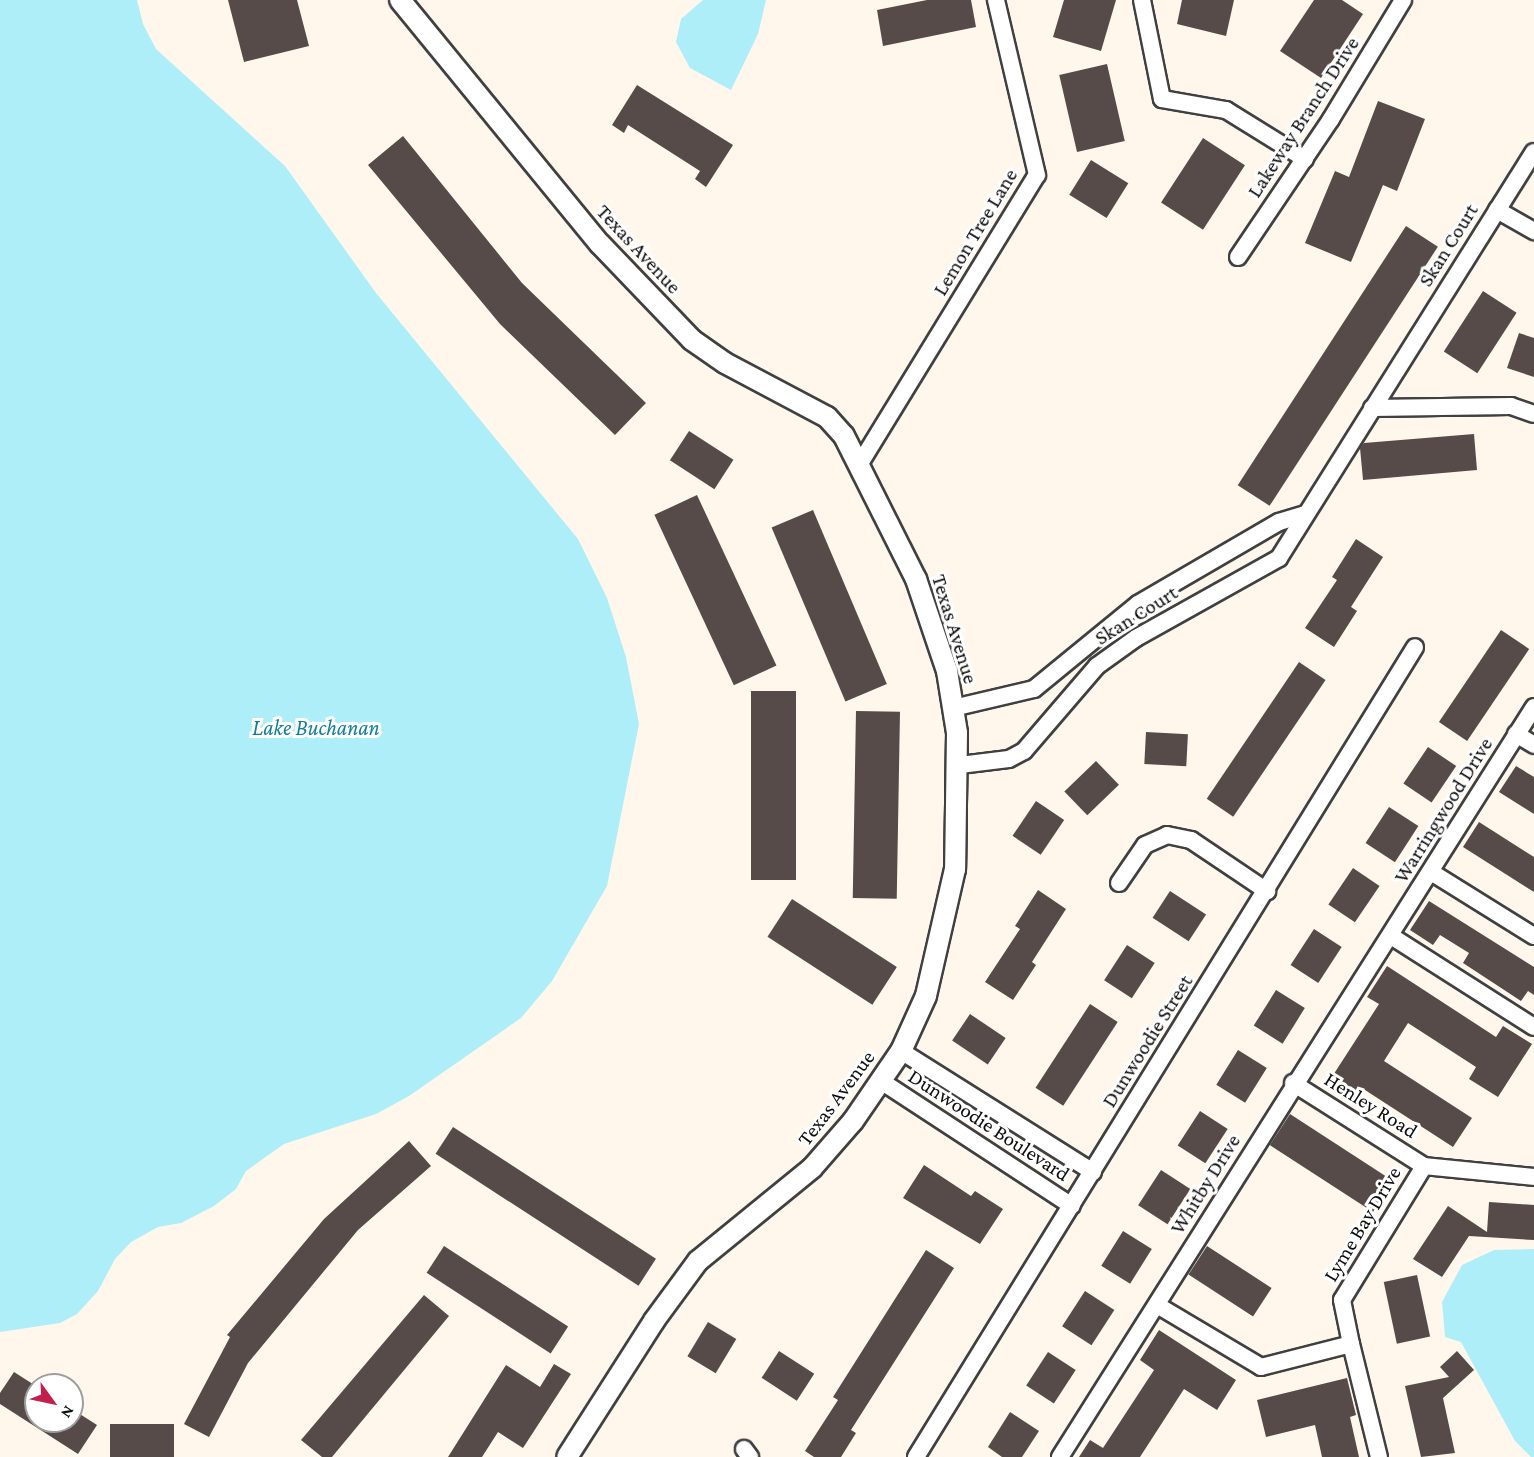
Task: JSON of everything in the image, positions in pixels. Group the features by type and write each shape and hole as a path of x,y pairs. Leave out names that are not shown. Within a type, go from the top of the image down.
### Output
{"street":[{"name":"Texas Avenue","path":"400,0 593,236 692,340 725,363 827,417 844,436 916,579 947,671 960,765 955,869 941,946 926,996 901,1051 854,1121 812,1168 698,1261 654,1321 567,1457"},
{"name":"Lemon Tree Lane","path":"859,465 1037,175 996,0"},
{"path":"1142,0 1162,99 1226,110 1305,159"},
{"name":"Lakeway Branch Drive","path":"1238,257 1305,159 1403,0"},
{"name":"Skan Court","path":"960,765 1009,759 1024,751 1097,666 1136,638 1279,558 1534,152"},
{"path":"1497,210 1534,231"},
{"path":"1372,408 1511,406 1534,414"},
{"name":"Skan Court","path":"953,708 1034,689 1138,604 1279,522 1305,514"},
{"name":"Dunwoodie Street","path":"916,1457 1267,891 1415,646"},
{"name":"Warringwood Drive","path":"1391,936 1534,707"},
{"path":"1516,734 1534,745"},
{"path":"1119,883 1145,845 1167,835 1191,840 1267,891"},
{"path":"1431,872 1534,936"},
{"path":"1391,936 1534,1027"},
{"name":"Whitby Drive","path":"1060,1457 1157,1305 1293,1083 1391,936"},
{"name":"Dunwoodie Boulevard","path":"901,1051 1093,1172"},
{"name":"Dunwoodie Boulevard","path":"881,1081 1072,1206"},
{"name":"Henley Road","path":"1293,1083 1425,1166"},
{"name":"Lyme Bay Drive","path":"1379,1457 1342,1300 1425,1166 1534,1177"},
{"path":"1157,1305 1261,1367 1351,1344"}],"water":[{"name":"Lake Buchanan","path":"0,0 137,0 143,24 156,49 285,166 376,293 578,539 607,598 626,657 639,724 607,886 552,981 521,1018 409,1096 376,1114 284,1144 246,1171 236,1189 214,1206 181,1223 158,1227 131,1242 115,1259 98,1291 77,1314 60,1323 0,1332"},
{"path":"703,0 766,0 758,34 731,90 690,68 676,42 681,19"},
{"path":"1534,1249 1534,1457 1531,1457 1515,1441 1461,1342 1445,1337 1442,1302 1462,1265 1494,1250"}],"building":[{"path":"228,0 297,0 309,46 244,62"},
{"path":"927,0 971,0 976,27 883,46 877,10"},
{"path":"1064,0 1116,0 1101,51 1053,37"},
{"path":"1182,0 1234,0 1226,36 1177,24"},
{"path":"1314,0 1342,0 1363,14 1321,78 1280,51"},
{"path":"1107,64 1125,141 1077,152 1059,75"},
{"path":"637,85 733,145 706,187 695,179 700,171 628,125 624,133 612,125"},
{"path":"1378,101 1425,119 1397,191 1383,185 1351,262 1305,243 1335,171 1349,177"},
{"path":"403,136 522,283 646,403 615,435 500,324 368,165"},
{"path":"1203,138 1245,165 1203,230 1161,203"},
{"path":"1091,160 1128,183 1107,218 1069,195"},
{"path":"1406,226 1438,247 1270,506 1238,485"},
{"path":"1483,291 1517,313 1477,373 1444,351"},
{"path":"1519,333 1534,338 1534,377 1507,368"},
{"path":"689,431 733,460 714,489 670,460"},
{"path":"1474,434 1477,470 1363,480 1360,448 1364,443"},
{"path":"697,495 776,665 734,685 654,515"},
{"path":"813,510 887,684 845,702 772,528"},
{"path":"1356,539 1383,557 1351,607 1357,611 1334,647 1305,628 1337,580 1332,577"},
{"path":"1501,630 1529,649 1467,741 1439,722"},
{"path":"1299,662 1326,680 1233,817 1207,799"},
{"path":"751,691 796,691 796,880 751,880"},
{"path":"856,711 900,712 897,899 853,898"},
{"path":"1146,732 1188,734 1186,766 1144,764"},
{"path":"1428,747 1456,766 1432,802 1403,783"},
{"path":"1096,761 1119,785 1087,815 1064,792"},
{"path":"1516,766 1534,777 1534,814 1499,792"},
{"path":"1036,801 1064,820 1041,855 1013,836"},
{"path":"1389,807 1418,826 1395,862 1366,843"},
{"path":"1479,822 1534,857 1534,892 1463,847"},
{"path":"1353,868 1380,886 1355,922 1328,904"},
{"path":"1038,890 1066,909 1032,962 1036,965 1013,1000 985,982 1020,929 1015,926"},
{"path":"1170,891 1206,914 1189,941 1153,918"},
{"path":"792,899 897,967 872,1005 767,937"},
{"path":"1429,901 1534,967 1534,995 1528,991 1521,1001 1463,963 1469,953 1440,935 1433,945 1410,930"},
{"path":"1314,929 1342,947 1318,983 1291,965"},
{"path":"1127,945 1155,963 1132,998 1104,980"},
{"path":"1387,966 1496,1037 1503,1026 1532,1044 1498,1097 1469,1079 1476,1067 1408,1023 1384,1061 1472,1118 1453,1147 1365,1090 1357,1102 1328,1083 1379,1004 1367,997"},
{"path":"1276,990 1305,1008 1283,1044 1254,1026"},
{"path":"1090,1004 1118,1022 1063,1106 1036,1088"},
{"path":"970,1014 1006,1038 988,1065 952,1041"},
{"path":"1238,1050 1267,1068 1245,1103 1216,1085"},
{"path":"1200,1111 1228,1129 1205,1163 1178,1145"},
{"path":"1290,1114 1393,1181 1373,1212 1270,1145"},
{"path":"453,1127 656,1259 639,1286 436,1154"},
{"path":"409,1141 431,1166 358,1230 248,1363 209,1437 184,1424 230,1337 227,1335 324,1219"},
{"path":"924,1165 971,1196 975,1191 1003,1209 980,1244 903,1198"},
{"path":"1161,1170 1190,1189 1167,1224 1138,1205"},
{"path":"1489,1202 1534,1205 1534,1240 1469,1236 1442,1277 1413,1259 1448,1206 1487,1232"},
{"path":"1123,1231 1152,1249 1130,1284 1101,1266"},
{"path":"444,1246 568,1327 551,1353 427,1273"},
{"path":"1207,1246 1272,1288 1253,1316 1188,1275"},
{"path":"926,1250 954,1268 851,1430 856,1433 841,1457 814,1457 805,1451 838,1400 833,1397"},
{"path":"1417,1275 1430,1337 1397,1344 1384,1282"},
{"path":"1085,1291 1114,1310 1091,1345 1062,1326"},
{"path":"424,1295 449,1316 332,1457 322,1457 301,1440"},
{"path":"708,1322 736,1339 716,1373 687,1356"},
{"path":"1159,1330 1236,1380 1217,1410 1184,1389 1140,1457 1079,1457 1090,1440 1103,1448 1154,1370 1140,1360"},
{"path":"779,1351 814,1374 797,1401 762,1378"},
{"path":"1457,1351 1474,1370 1443,1398 1455,1453 1421,1457 1405,1386 1449,1377 1440,1367"},
{"path":"1048,1352 1076,1370 1054,1404 1026,1386"},
{"path":"554,1364 571,1374 523,1448 498,1432 482,1457 448,1457 506,1365 540,1387"},
{"path":"14,1372 24,1378 24,1419 0,1404 0,1393"},
{"path":"1347,1378 1356,1415 1350,1417 1359,1457 1322,1457 1315,1425 1266,1437 1257,1400"},
{"path":"1010,1412 1039,1431 1022,1457 1002,1457 988,1447"},
{"path":"84,1417 97,1425 78,1454 45,1433 84,1433"},
{"path":"110,1424 174,1424 174,1457 110,1457"}]}
